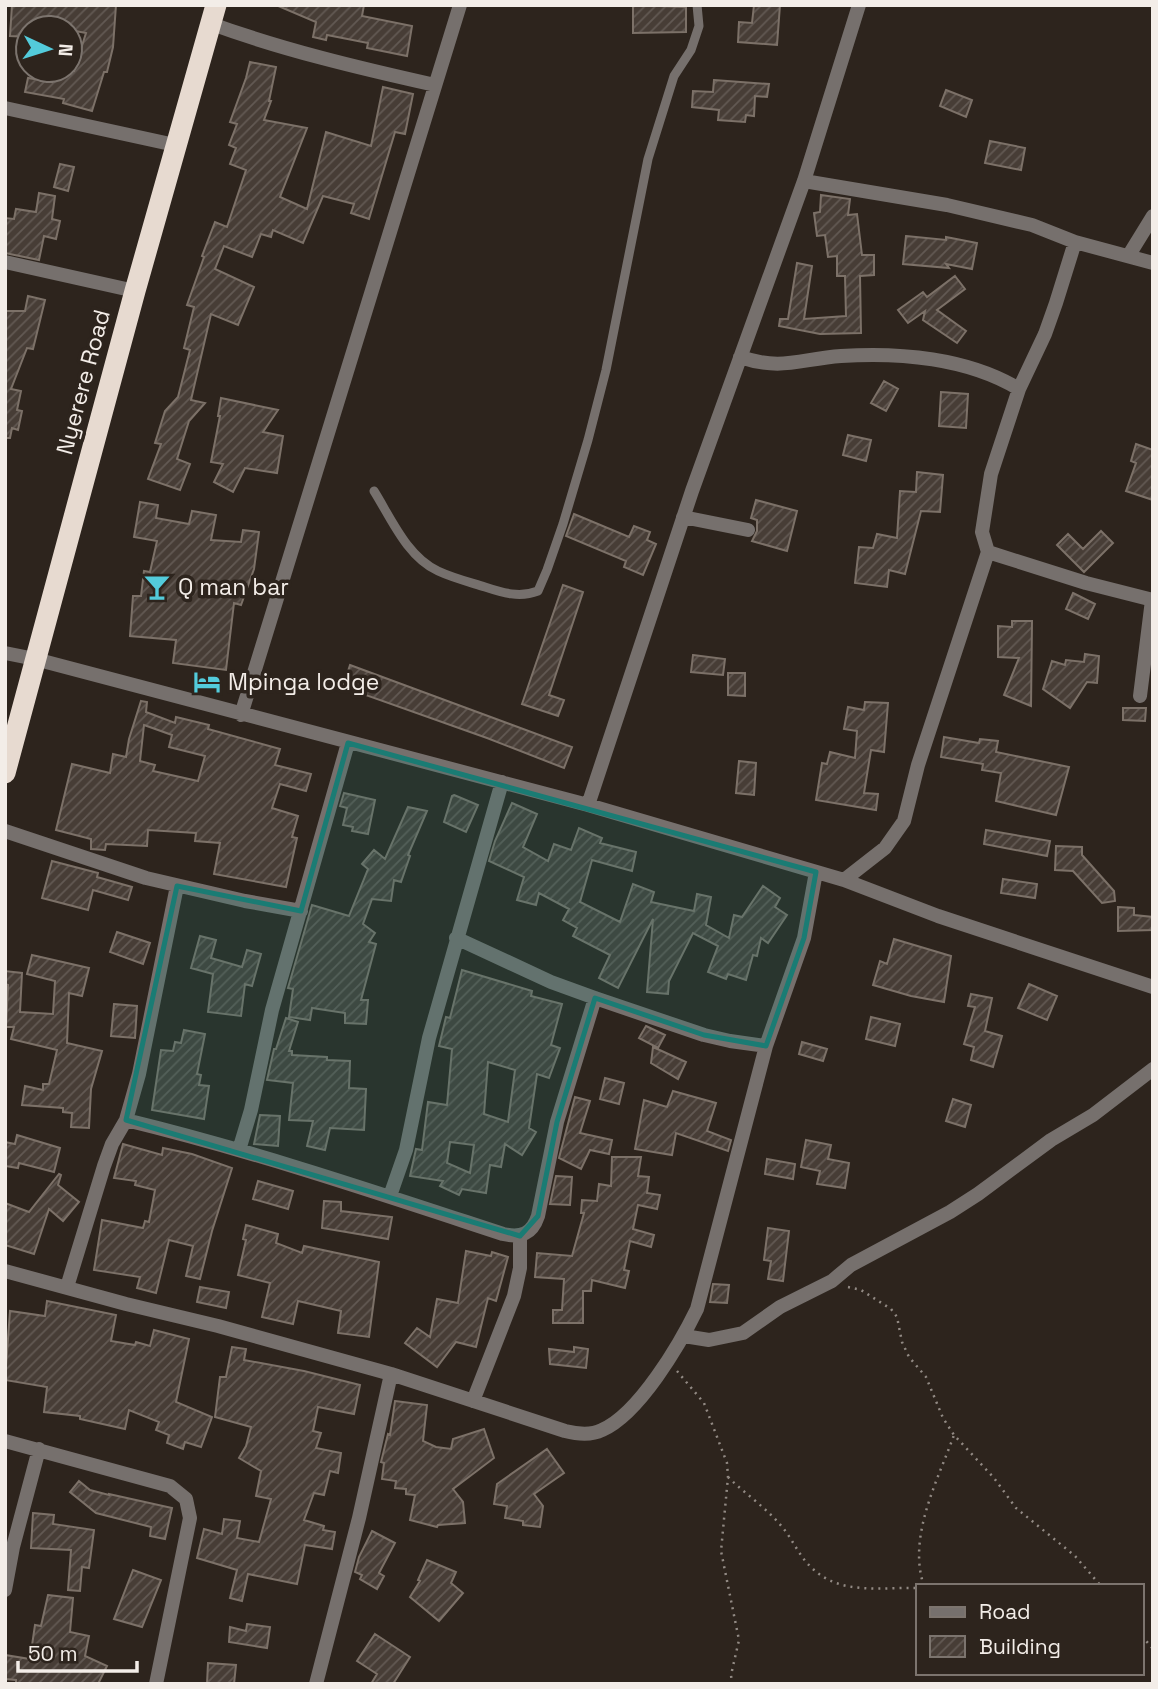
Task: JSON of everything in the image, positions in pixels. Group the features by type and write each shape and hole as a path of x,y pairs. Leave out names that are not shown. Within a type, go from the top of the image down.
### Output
{"highway":[{"name":"Nyerere Road","path":"5,773 213,14"}],"street":[{"path":"241,715 460,5"},
{"path":"589,805 683,517 804,181 859,5"},
{"path":"213,14 268,43 435,85"},
{"path":"5,108 175,145"},
{"path":"804,181 947,205 1032,225 1075,242 1153,263"},
{"path":"1129,256 1153,216"},
{"path":"844,880 885,848 904,821 918,765 988,552 982,532 991,474 1019,389 1045,334 1075,242"},
{"path":"5,262 135,291"},
{"path":"740,357 765,365 845,356 930,360 999,376 1019,389"},
{"path":"683,517 748,530"},
{"path":"988,552 1086,583 1152,600 1140,696"},
{"path":"5,653 589,805 844,880 938,916 1153,987"},
{"path":"239,1150 251,1110 272,1010 348,743"},
{"path":"390,1196 409,1136 429,1038 456,938 502,782"},
{"path":"5,831 136,875 301,911"},
{"path":"5,1271 391,1374 565,1431 602,1431 644,1393 684,1336 697,1309 766,1046 804,938 817,872"},
{"path":"67,1287 112,1144 126,1120 139,1074 177,886"},
{"path":"456,938 594,999 704,1035 766,1046"},
{"path":"126,1120 239,1150 503,1234 520,1236 532,1229 538,1216 557,1122 594,999"},
{"path":"684,1336 709,1340 737,1335 780,1307 832,1281 851,1265 978,1194 1051,1140 1093,1115 1153,1069"},
{"path":"473,1401 514,1296 520,1268 520,1236"},
{"path":"316,1684 359,1518 391,1374"},
{"path":"5,1441 170,1486 186,1499 190,1518 156,1684"},
{"path":"5,1590 13,1547 39,1449"}],"lane":[{"path":"374,491 405,542 436,570 504,593 526,596 538,591 551,559 588,440 606,370 648,159 674,76 691,50 699,26 696,5"}],"path":[{"path":"832,1281 861,1290 891,1309 897,1317 902,1342 909,1357 926,1377 943,1418 954,1434 1016,1508 1075,1556 1099,1584"},
{"path":"668,1361 704,1403 727,1463 721,1551 739,1640 731,1675 732,1684"},
{"path":"924,1584 918,1560 921,1535 954,1434"},
{"path":"728,1476 774,1518 809,1566 821,1576 836,1584 850,1587 916,1588"},
{"path":"1144,1639 1153,1649"},
{"path":"1144,1644 1149,1645"}],"highlighted area":[{"path":"348,743 816,872 804,938 766,1046 704,1035 595,998 557,1122 538,1216 520,1236 126,1120 177,886 301,911"}],"building":[{"path":"12,5 116,5 113,47 92,111 63,103 64,99 25,92 27,84 84,84 84,14 14,14 14,36 10,36"},
{"path":"276,5 364,5 362,16 412,26 407,56 367,48 368,43 327,35 326,40 313,37 316,22"},
{"path":"633,5 686,7 686,32 633,33"},
{"path":"754,5 780,5 777,45 738,42 739,22 752,23"},
{"path":"250,62 276,67 271,101 264,120 307,128 280,197 307,209 326,132 371,146 383,87 413,94 405,134 395,132 369,219 351,213 354,204 323,196 303,243 273,230 271,237 261,234 252,257 224,246 215,269 254,287 238,325 211,314 191,400 205,403 189,421 177,459 190,464 180,490 148,479 161,444 155,443 165,411 178,397 190,350 184,348 194,307 187,305 204,257 202,256 215,222 227,227 246,170 230,164 236,148 229,145 237,124 230,122"},
{"path":"714,80 769,84 767,97 755,96 754,116 746,115 745,122 718,120 719,110 692,107 693,91 713,92"},
{"path":"946,90 972,100 966,117 940,106"},
{"path":"990,141 1025,148 1021,170 985,163"},
{"path":"60,164 74,167 68,191 54,187"},
{"path":"39,193 55,196 52,219 60,221 56,239 44,236 39,260 5,253 5,218 14,219 16,209 36,212"},
{"path":"821,195 850,199 848,215 857,214 862,255 874,255 874,275 860,276 861,333 820,334 779,326 780,319 788,319 797,263 812,266 804,319 846,316 845,276 837,276 837,256 828,257 825,235 817,236 814,213 820,212"},
{"path":"906,236 946,240 946,237 977,243 972,269 946,264 949,268 903,264"},
{"path":"955,276 965,289 937,310 966,331 957,343 923,320 925,311 908,323 898,310 923,292 927,297"},
{"path":"28,296 45,300 33,349 27,348 11,389 21,391 17,410 22,411 18,430 12,428 10,438 5,438 5,311 25,311"},
{"path":"884,381 898,389 886,411 871,403"},
{"path":"941,392 968,394 966,428 939,426"},
{"path":"221,398 278,410 263,432 283,436 277,473 245,468 233,492 214,482 223,464 211,462"},
{"path":"848,435 871,440 866,461 843,455"},
{"path":"1136,444 1153,450 1153,500 1126,491 1136,463 1131,461"},
{"path":"917,472 943,475 940,512 921,511 905,574 889,570 887,587 855,583 859,547 873,548 877,534 897,538 900,491 916,492"},
{"path":"756,500 797,511 787,551 752,541 757,531 757,520 751,518"},
{"path":"140,502 158,505 156,518 189,524 192,511 216,515 211,540 241,542 243,530 259,532 254,569 241,605 234,603 226,670 173,663 176,640 130,636 133,596 141,596 144,571 150,572 157,541 134,537"},
{"path":"574,514 629,537 634,526 650,532 647,540 656,544 643,575 624,567 626,561 566,536"},
{"path":"1101,531 1113,543 1084,572 1057,545 1068,534 1083,549"},
{"path":"563,585 583,592 549,695 564,700 558,716 522,704"},
{"path":"1073,593 1095,604 1088,619 1066,609"},
{"path":"1012,621 1032,621 1031,706 1004,695 1019,658 998,657 998,626 1012,627"},
{"path":"1085,654 1099,656 1097,683 1087,682 1070,708 1043,689 1052,661 1065,665 1066,660 1084,662"},
{"path":"693,655 725,659 723,675 691,672"},
{"path":"350,665 572,747 564,768 343,687"},
{"path":"728,673 745,673 745,696 728,695"},
{"path":"141,701 147,702 146,712 175,723 176,717 209,725 208,729 280,749 275,765 311,774 306,791 280,784 272,808 298,816 292,837 297,838 286,887 214,874 220,843 195,841 196,833 148,830 147,846 106,844 105,850 91,849 91,839 56,830 72,764 110,773 113,754 126,757","holes":["144,725 172,735 169,747 205,756 198,781 153,771 155,765 140,761"]},
{"path":"865,702 888,703 884,752 871,750 864,793 878,794 876,810 816,800 822,763 827,764 830,752 855,758 857,731 844,729 848,707 864,710"},
{"path":"1123,708 1146,708 1145,721 1123,720"},
{"path":"944,737 979,743 980,739 998,741 996,752 1069,767 1056,815 996,801 1001,773 982,770 983,764 941,757"},
{"path":"739,761 756,763 754,795 736,793"},
{"path":"344,793 375,800 368,834 352,831 353,827 343,825 347,808 340,806"},
{"path":"454,795 478,805 466,832 444,822"},
{"path":"512,803 537,814 523,847 548,861 554,844 571,850 579,828 602,838 600,843 636,852 632,871 592,860 580,902 620,922 633,884 654,892 651,902 694,911 697,894 711,897 706,925 729,938 734,915 742,917 763,886 780,898 775,907 787,915 768,943 761,938 757,956 753,955 746,980 728,974 726,979 708,972 718,946 693,933 669,981 668,994 647,992 653,919 618,988 599,978 610,955 573,936 577,928 563,920 569,909 539,893 536,905 517,900 524,877 489,861"},
{"path":"408,807 427,811 408,855 410,856 401,882 394,880 391,901 372,899 363,924 375,933 369,942 376,944 361,1000 368,1000 366,1024 345,1023 345,1013 312,1008 310,1020 289,1017 293,989 288,988 312,905 349,916 368,869 362,864 374,850 385,859"},
{"path":"986,830 1050,841 1047,856 984,844"},
{"path":"1056,846 1082,847 1082,855 1114,891 1115,901 1102,903 1073,871 1055,870"},
{"path":"52,861 98,873 97,877 132,887 128,900 93,890 88,910 42,898"},
{"path":"1003,879 1037,884 1035,898 1001,893"},
{"path":"1118,907 1134,908 1134,915 1153,917 1153,930 1118,931"},
{"path":"117,932 150,943 143,964 110,952"},
{"path":"200,936 216,940 211,958 242,967 247,950 261,954 252,986 245,984 241,1016 208,1012 213,974 191,968"},
{"path":"894,939 951,956 944,1002 873,985 880,961 887,964"},
{"path":"32,955 89,968 82,996 69,993 67,1043 102,1051 91,1089 89,1128 71,1127 72,1113 63,1112 63,1108 22,1105 25,1086 43,1090 43,1084 49,1084 57,1050 11,1039 14,1027 6,1027 8,985 5,984 5,971 22,973 20,1012 53,1014 55,981 27,974"},
{"path":"462,970 532,991 531,996 562,1004 551,1045 560,1048 549,1078 537,1074 529,1128 536,1132 522,1155 505,1144 501,1167 490,1165 486,1193 462,1189 459,1195 440,1186 443,1181 410,1176 416,1149 422,1150 428,1102 447,1105 452,1049 439,1046 446,1017 450,1018","holes":["488,1062 515,1070 508,1122 484,1114","450,1142 474,1145 470,1173 447,1163"]},
{"path":"1029,984 1057,996 1047,1020 1018,1008"},
{"path":"971,994 992,998 985,1031 1002,1036 993,1067 971,1060 974,1047 964,1044 975,1007 968,1006"},
{"path":"114,1004 137,1006 135,1038 111,1036"},
{"path":"871,1017 900,1024 895,1046 866,1039"},
{"path":"286,1018 298,1022 289,1051 292,1051 292,1055 350,1061 349,1088 366,1089 364,1130 330,1128 325,1150 307,1146 313,1121 289,1120 293,1083 267,1080 274,1049"},
{"path":"646,1026 665,1035 658,1048 639,1038"},
{"path":"184,1030 205,1034 197,1074 201,1075 199,1085 209,1086 204,1119 152,1110 161,1050 173,1051 175,1042 181,1043"},
{"path":"802,1042 827,1049 823,1061 799,1054"},
{"path":"653,1047 686,1062 678,1079 651,1063"},
{"path":"605,1078 624,1083 619,1104 600,1099"},
{"path":"673,1091 716,1103 707,1131 731,1140 728,1151 676,1133 672,1155 635,1149 644,1100 667,1107"},
{"path":"575,1097 590,1101 580,1133 612,1140 609,1154 590,1150 581,1169 559,1158"},
{"path":"953,1099 971,1105 965,1127 946,1121"},
{"path":"260,1115 280,1116 278,1146 254,1144"},
{"path":"17,1135 60,1148 54,1172 19,1163 18,1168 5,1166 5,1142 15,1144"},
{"path":"806,1140 831,1145 828,1159 849,1163 845,1188 817,1184 820,1171 801,1167"},
{"path":"123,1144 162,1155 163,1148 192,1154 232,1168 200,1279 186,1276 193,1246 169,1240 156,1293 137,1288 140,1277 94,1270 102,1220 143,1228 145,1221 149,1222 155,1190 135,1185 136,1181 114,1178"},
{"path":"612,1157 641,1157 638,1176 649,1177 647,1193 660,1195 657,1209 638,1205 633,1229 654,1235 651,1247 630,1241 624,1270 629,1271 625,1288 592,1280 591,1291 583,1291 583,1323 553,1323 553,1310 562,1310 564,1279 535,1277 537,1253 572,1256 584,1213 581,1213 582,1200 597,1201 599,1184 611,1186"},
{"path":"767,1159 795,1164 793,1179 765,1174"},
{"path":"59,1174 58,1185 79,1202 63,1221 49,1209 34,1254 5,1245 5,1203 29,1212"},
{"path":"556,1176 572,1177 570,1205 550,1204"},
{"path":"258,1181 293,1191 288,1209 253,1199"},
{"path":"324,1201 341,1202 341,1211 392,1217 388,1239 322,1228"},
{"path":"246,1225 278,1234 276,1243 302,1253 304,1246 379,1262 369,1337 338,1333 341,1311 298,1301 293,1324 262,1317 270,1283 238,1275 246,1240 243,1239"},
{"path":"768,1228 789,1231 783,1281 768,1279 771,1261 764,1260"},
{"path":"466,1251 491,1256 492,1252 508,1257 496,1301 488,1298 476,1347 456,1342 437,1367 405,1343 417,1328 430,1337 437,1299 458,1303"},
{"path":"713,1284 729,1285 727,1303 710,1302"},
{"path":"200,1287 229,1292 226,1308 197,1302"},
{"path":"47,1301 116,1315 111,1341 135,1345 136,1342 150,1346 154,1330 189,1339 176,1402 212,1417 201,1447 185,1442 183,1449 167,1443 169,1435 156,1430 159,1422 129,1410 125,1429 80,1419 80,1416 44,1412 47,1387 5,1380 10,1311 45,1316"},
{"path":"232,1347 246,1349 244,1360 360,1385 354,1414 318,1407 313,1431 321,1433 316,1448 341,1453 338,1473 330,1471 324,1495 314,1493 304,1520 324,1526 323,1530 335,1532 332,1549 305,1545 297,1584 248,1574 242,1601 230,1598 237,1570 197,1558 204,1529 222,1534 224,1519 240,1521 237,1538 259,1542 271,1499 256,1496 261,1471 239,1458 246,1446 251,1427 215,1417 220,1377 226,1377"},
{"path":"574,1347 588,1349 586,1368 550,1364 549,1349 574,1352"},
{"path":"395,1401 427,1405 423,1441 436,1447 451,1449 453,1439 484,1429 494,1458 453,1489 463,1502 465,1523 437,1527 410,1520 415,1495 406,1494 406,1489 395,1488 396,1481 382,1479 384,1463 381,1462 388,1434 390,1435"},
{"path":"547,1449 564,1473 534,1494 543,1506 540,1527 523,1525 523,1521 505,1518 507,1506 494,1504 497,1484"},
{"path":"79,1481 90,1490 172,1508 165,1539 150,1536 151,1527 96,1513 70,1492"},
{"path":"33,1513 54,1515 53,1524 94,1530 89,1568 82,1567 80,1591 68,1590 71,1550 31,1548"},
{"path":"372,1531 395,1543 379,1573 384,1576 377,1589 360,1579 362,1575 355,1572"},
{"path":"427,1560 456,1572 451,1583 463,1593 439,1621 410,1597 420,1581 418,1580"},
{"path":"133,1570 161,1580 142,1627 114,1619"},
{"path":"48,1595 73,1598 70,1632 89,1636 85,1656 107,1666 98,1684 16,1684 16,1680 5,1679 5,1655 30,1659 35,1625 41,1626"},
{"path":"247,1624 270,1627 267,1648 229,1642 230,1627 246,1631"},
{"path":"375,1634 410,1657 393,1684 371,1684 377,1674 357,1661"},
{"path":"208,1663 236,1665 234,1684 207,1684"}],"place":[{"name":"Q man bar","path":"157,587"},
{"name":"Mpinga lodge","path":"207,682"}]}
